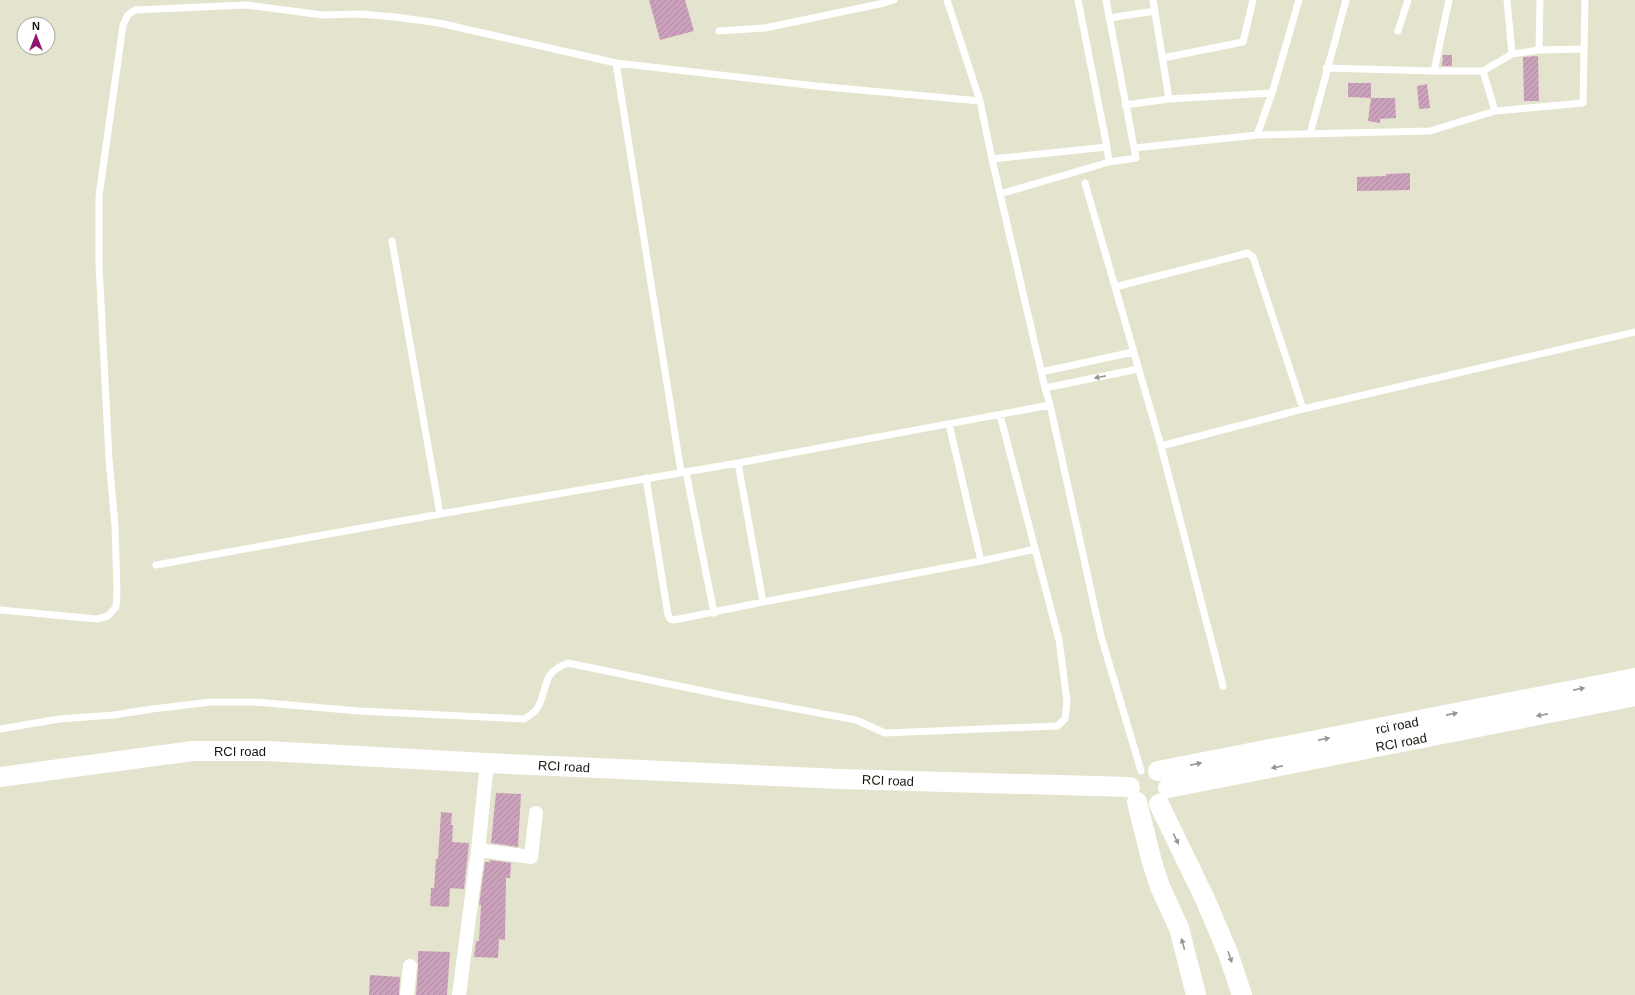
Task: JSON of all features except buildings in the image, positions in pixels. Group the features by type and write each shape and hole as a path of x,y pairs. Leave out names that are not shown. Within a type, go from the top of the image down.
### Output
{"main road":[{"name":"rci road","path":"1150,771 1635,678"},
{"name":"RCI road","path":"1164,796 1635,696"},
{"name":"RCI road","path":"0,776 193,751 267,751 1133,795"},
{"path":"1196,995 1179,928 1160,887 1133,795 1132,779 1136,774 1150,771 1167,782 1164,796 1228,953 1242,995"},
{"path":"1133,795 1147,807 1164,796"}],"street":[{"path":"459,995 478,850 487,763"},
{"path":"478,850 530,857 536,813"},
{"path":"407,995 410,966"}],"lane":[{"path":"719,31 765,28 894,0"},
{"path":"947,0 980,101 1000,194 1050,405 1101,636 1150,771"},
{"path":"1078,0 1109,162"},
{"path":"1000,194 1109,162 1136,158 1106,0"},
{"path":"1153,0 1169,99"},
{"path":"1162,58 1243,42 1253,0"},
{"path":"1257,135 1272,93 1299,0"},
{"path":"1310,134 1326,68 1346,0"},
{"path":"1398,31 1408,0"},
{"path":"1434,71 1449,0"},
{"path":"1507,0 1512,54"},
{"path":"1539,50 1540,0"},
{"path":"1134,148 1257,135 1430,131 1495,111 1583,103 1585,0"},
{"path":"0,610 97,619 108,616 116,607 115,526 109,459 99,265 99,196 123,25 128,16 135,10 246,5 323,15 360,14 388,16 439,23 616,63 816,86 980,101"},
{"path":"1109,18 1155,11"},
{"path":"1326,68 1483,72 1512,54 1539,50 1584,49"},
{"path":"616,63 683,472 714,613"},
{"path":"1483,72 1495,111"},
{"path":"1125,104 1169,99 1272,93"},
{"path":"992,159 1107,147"},
{"path":"1085,183 1161,446 1223,686"},
{"path":"392,241 440,514"},
{"path":"1115,287 1248,253 1253,257 1303,409"},
{"path":"1161,446 1303,409 1635,332"},
{"path":"1041,372 1133,352"},
{"path":"1045,388 1138,369"},
{"path":"156,565 440,514 738,463 1050,405"},
{"path":"0,729 59,719 114,715 211,702 255,702 359,711 524,719 538,708 550,674 558,666 568,663 727,696 856,720 885,733 1057,726 1064,719 1067,701 1059,640 1000,415"},
{"path":"949,424 981,561"},
{"path":"738,463 764,602"},
{"path":"646,478 668,616 670,619 674,620 981,561 1035,549"}]}
